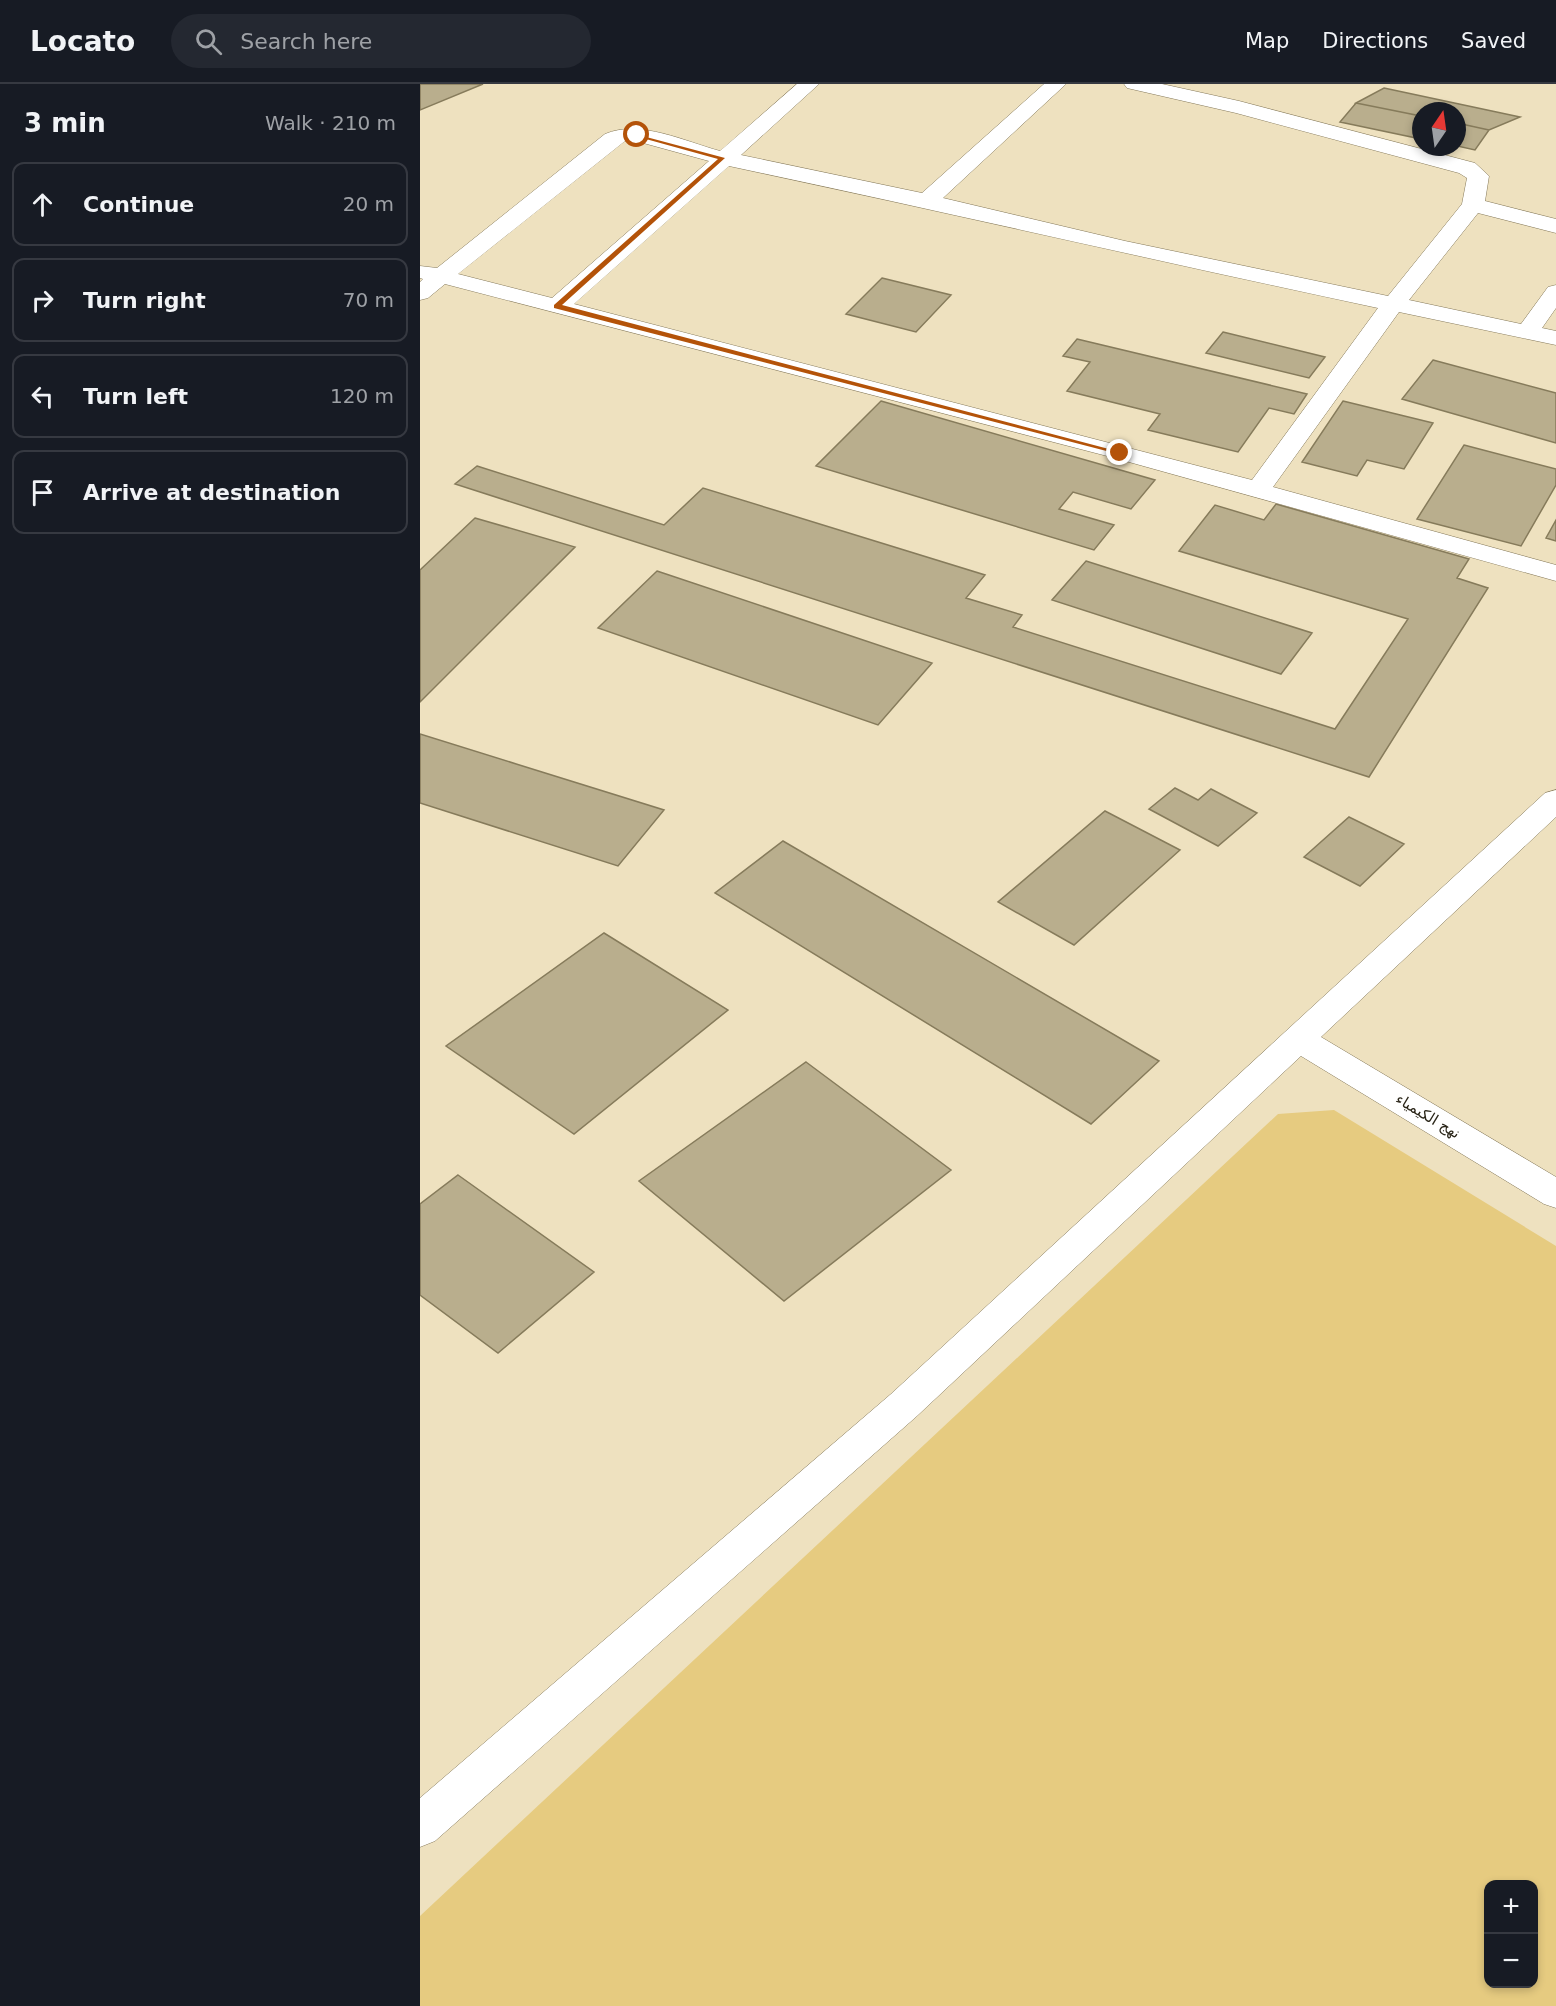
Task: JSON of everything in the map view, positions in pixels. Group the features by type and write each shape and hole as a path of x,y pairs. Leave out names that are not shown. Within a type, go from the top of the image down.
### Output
{"street":[{"path":"556,306 809,84"},
{"path":"927,201 1056,84"},
{"path":"1134,84 1239,107 1467,168 1478,176 1473,205 1394,303 1257,490"},
{"path":"420,293 430,274 613,139 622,135 637,135 722,158 927,201 1125,248 1556,338"},
{"path":"1473,205 1556,226"},
{"path":"430,274 1257,490 1556,573"},
{"path":"1527,332 1556,292"},
{"path":"420,1826 904,1405 1556,800"},
{"name":"نهج الكيمياء","path":"1299,1039 1556,1194"}],"shaded area":[{"path":"1334,1110 1556,1246 1556,2006 420,2006 420,1916 1278,1114"}],"building":[{"path":"420,84 483,84 420,110"},
{"path":"1384,88 1450,102 1412,102 1412,114 1356,103"},
{"path":"1356,103 1412,114 1412,137 1340,122"},
{"path":"1466,105 1520,117 1489,130 1466,125"},
{"path":"1466,125 1489,130 1475,150 1466,148"},
{"path":"882,278 951,295 916,332 846,314"},
{"path":"1223,332 1325,357 1309,378 1206,353"},
{"path":"1077,339 1307,394 1294,414 1269,408 1238,452 1148,430 1160,414 1067,391 1090,362 1063,356"},
{"path":"1433,360 1556,393 1556,443 1402,399"},
{"path":"881,401 1155,480 1131,509 1073,492 1059,509 1114,525 1094,550 816,466"},
{"path":"1343,401 1433,423 1404,469 1367,460 1357,476 1302,462"},
{"path":"1464,445 1556,469 1556,485 1521,546 1417,519"},
{"path":"477,466 664,525 703,488 985,575 966,598 1022,615 1013,627 1335,729 1408,619 1179,551 1215,505 1264,520 1276,504 1469,559 1457,578 1488,588 1369,777 455,484"},
{"path":"475,518 575,547 420,702 420,570"},
{"path":"1556,520 1556,541 1546,538"},
{"path":"1086,561 1312,633 1281,674 1052,600"},
{"path":"657,571 932,663 878,725 598,628"},
{"path":"420,734 664,810 618,866 420,803"},
{"path":"1175,788 1198,800 1211,789 1257,813 1218,846 1149,809"},
{"path":"1105,811 1180,850 1074,945 998,902"},
{"path":"1349,817 1404,844 1360,886 1304,857"},
{"path":"783,841 1159,1061 1091,1124 715,893"},
{"path":"604,933 728,1010 574,1134 446,1046"},
{"path":"806,1062 951,1170 784,1301 639,1181"},
{"path":"458,1175 594,1272 498,1353 420,1295 420,1204"}],"route":[{"path":"637,135 722,158 556,306 1120,453"}]}
